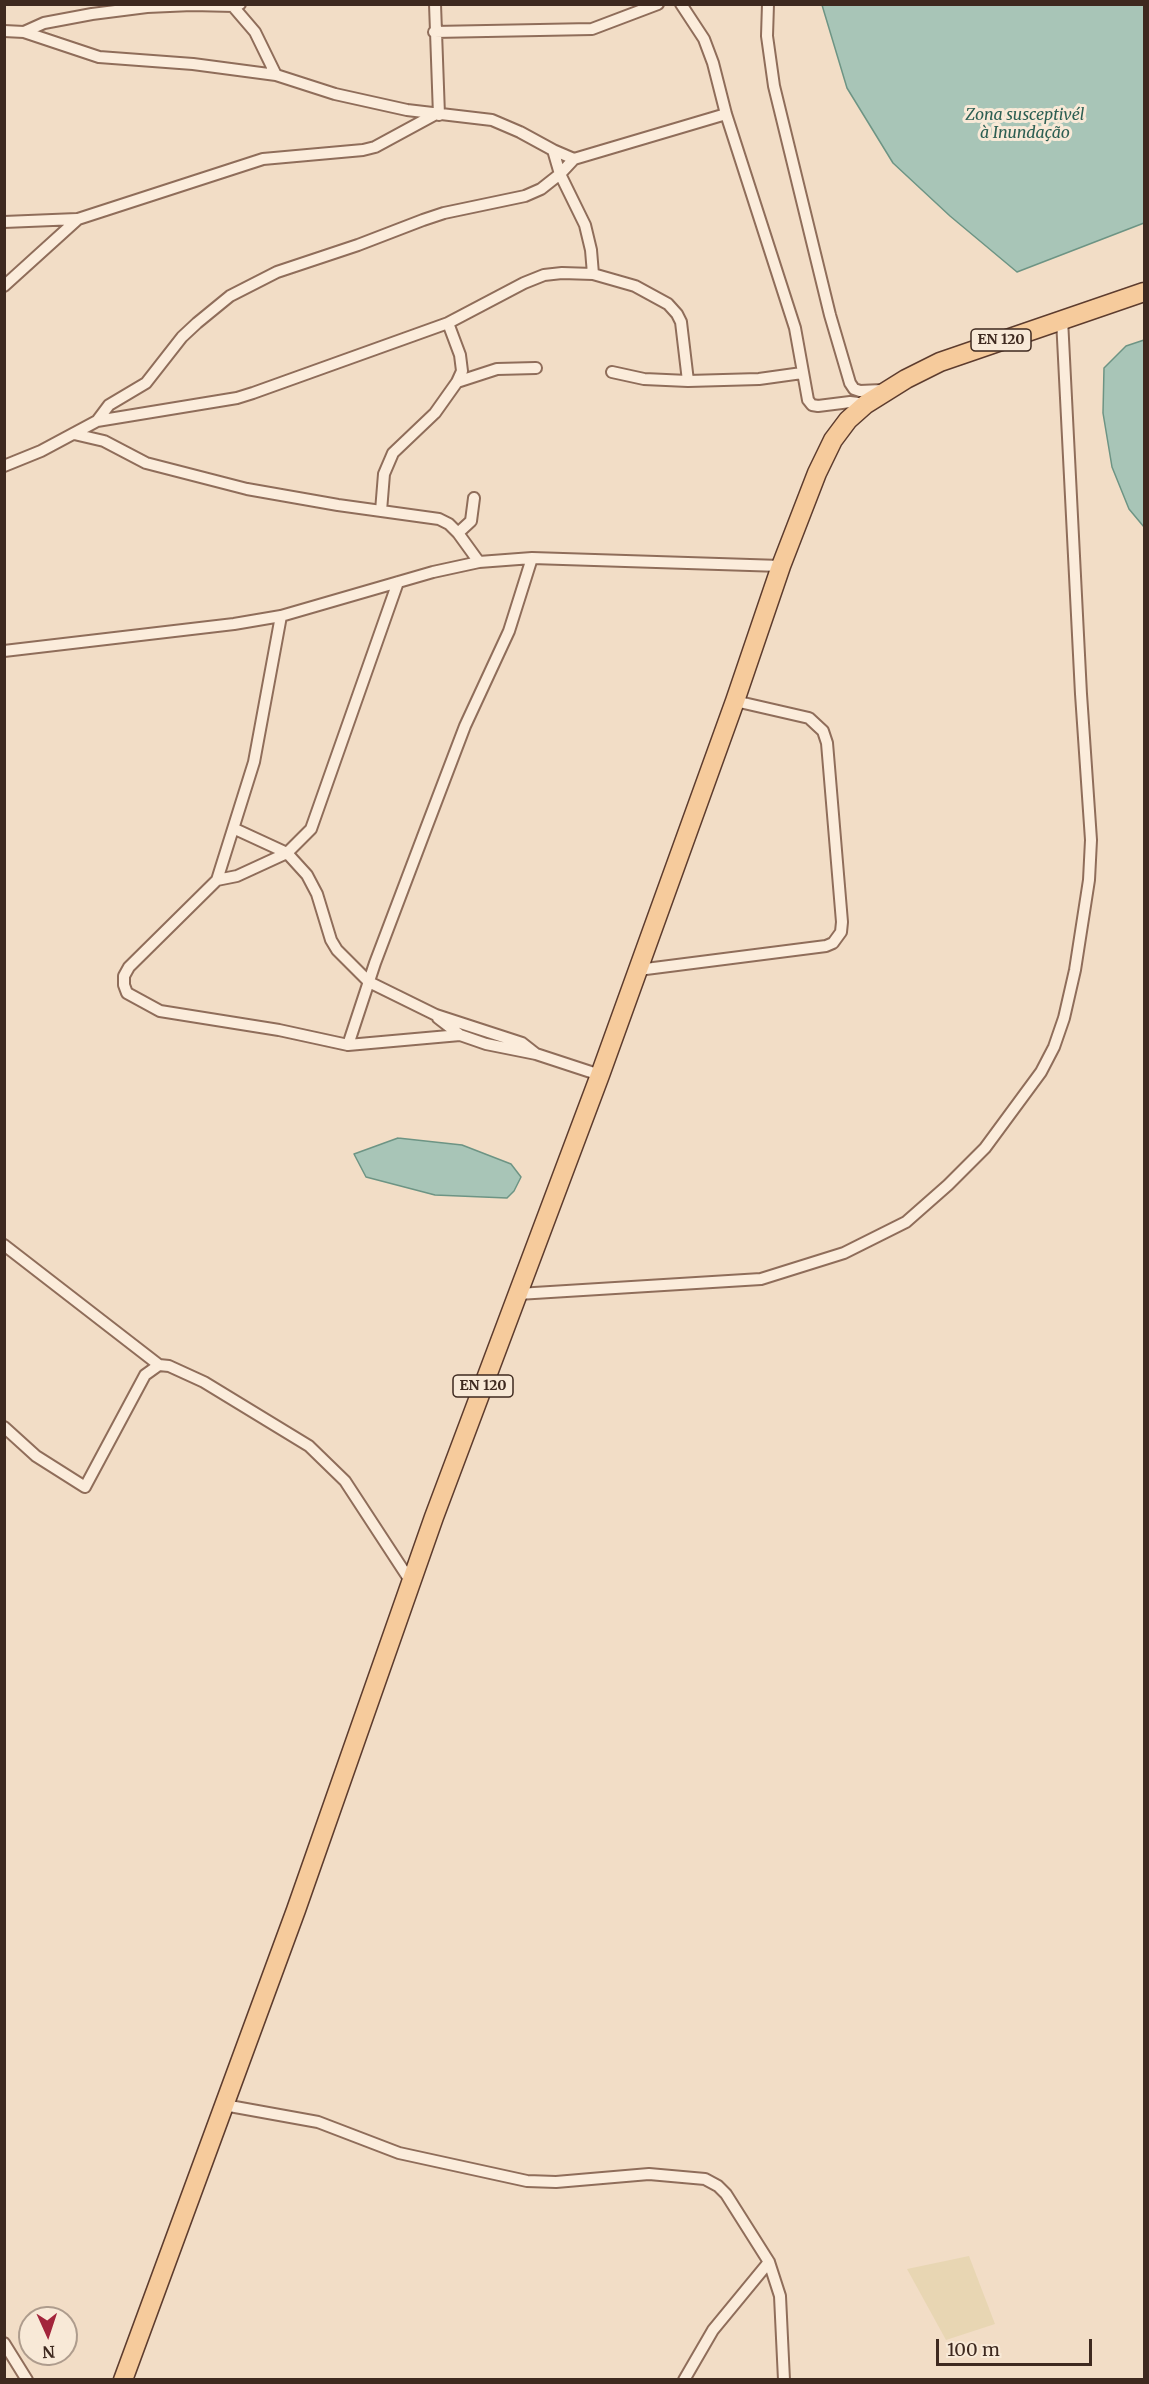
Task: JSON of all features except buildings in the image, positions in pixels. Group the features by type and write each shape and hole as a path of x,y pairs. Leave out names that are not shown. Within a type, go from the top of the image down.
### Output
{"main road":[{"name":"EN 120","path":"123,2379 296,1910 411,1582 600,1075 735,701 781,566 817,473 833,440 848,420 866,404 888,389 940,362 1144,292"}],"street":[{"path":"435,4 436,115"},
{"path":"434,32 592,28 658,4"},
{"path":"681,4 704,39 713,63 726,114 795,328 808,400 812,405 850,402 866,404"},
{"path":"768,4 767,36 774,86 830,315 850,382 854,389 860,391 888,389"},
{"path":"24,32 44,23 147,7 235,5 255,32 276,75"},
{"path":"4,32 24,32 99,57 193,64 276,75 335,94 436,115 492,120 574,159"},
{"path":"97,422 109,405 146,383 182,337 197,322 230,296 278,272 444,213 525,196 542,189 574,159 726,114"},
{"path":"4,222 78,219 263,159 363,150 375,147 436,115"},
{"path":"553,150 560,174 585,225 591,250 593,274"},
{"path":"4,286 78,219"},
{"path":"4,466 97,422 237,398 448,323 509,290 544,275 593,274 635,286 668,304 677,314 684,338 688,381"},
{"path":"518,1294 761,1280 844,1253 906,1222 948,1185 985,1148 1018,1107 1041,1072 1060,1028 1076,970 1089,880 1091,840 1081,694 1062,319"},
{"path":"381,511 384,474 393,453 435,413 462,371 460,355 448,323"},
{"path":"457,382 497,369 536,368"},
{"path":"612,372 644,379 688,381 759,379 802,373"},
{"path":"74,434 104,441 146,463 247,489 439,519 449,524 458,533 478,562"},
{"path":"458,533 471,521 474,498"},
{"path":"4,651 234,624 281,616 398,582 478,562 532,558 781,566"},
{"path":"348,1045 369,982 465,726 509,631 532,558"},
{"path":"217,880 237,876 286,853 311,829 398,582"},
{"path":"281,616 254,762 235,829 217,880 129,967 124,976 127,993 150,1007 171,1014 279,1030 348,1045 460,1035"},
{"path":"638,970 826,946 833,943 842,932 827,743 823,730 810,718 735,701"},
{"path":"235,829 286,853 307,875 317,894 331,940 337,950 369,982 436,1015 522,1043 536,1054"},
{"path":"436,1015 441,1022 460,1035 486,1044 536,1054 600,1075"},
{"path":"4,1245 159,1365 168,1366 204,1382 309,1446 345,1481 411,1582"},
{"path":"4,1427 36,1456 85,1487 145,1375 159,1365"},
{"path":"224,2105 318,2122 399,2153 527,2181 556,2182 649,2174 705,2179 718,2186 726,2194 769,2262 780,2296 784,2379"},
{"path":"684,2379 713,2330 769,2262"},
{"path":"4,2343 27,2379"}],"shaded area":[{"path":"969,2256 995,2324 946,2340 907,2269"}],"water":[{"name":"Zona susceptivél à Inundação","path":"822,5 1144,5 1144,223 1017,272 950,216 893,163 847,88"},
{"path":"1144,340 1144,527 1129,509 1112,467 1103,413 1104,368 1126,346"},
{"path":"398,1138 462,1145 511,1164 521,1177 514,1191 507,1198 435,1195 366,1177 354,1154"}]}
